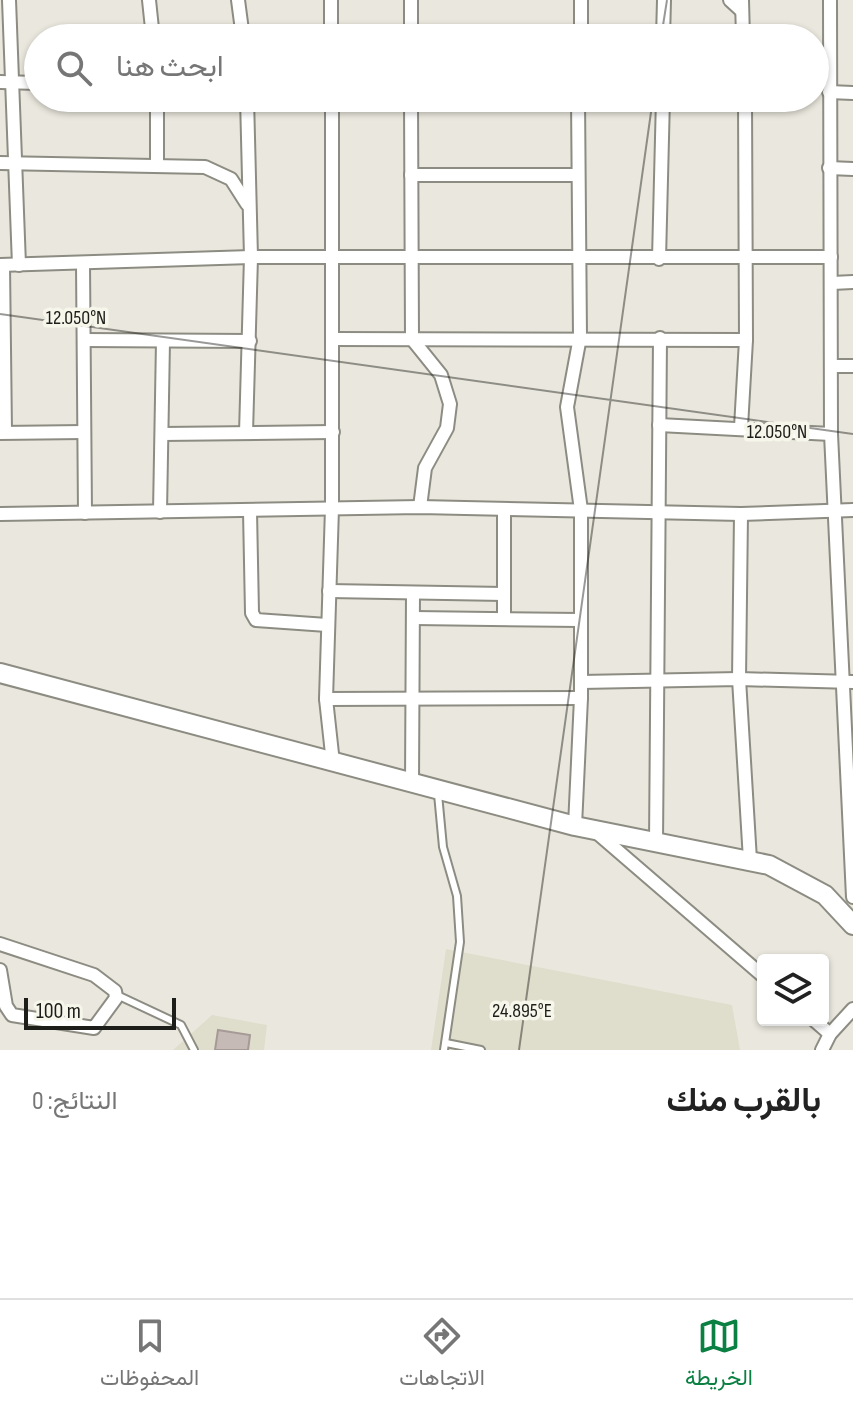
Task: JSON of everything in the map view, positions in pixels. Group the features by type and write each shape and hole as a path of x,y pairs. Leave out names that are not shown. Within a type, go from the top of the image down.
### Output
{"main road":[{"path":"0,673 595,831 750,860 807,883 841,909 853,925"}],"street":[{"path":"9,0 6,82 16,165 19,265"},
{"path":"149,0 152,24"},
{"path":"238,0 241,24"},
{"path":"331,0 331,24"},
{"path":"411,0 411,24"},
{"path":"581,0 581,24"},
{"path":"663,24 664,0"},
{"path":"730,0 742,6"},
{"path":"830,0 831,434 833,510 847,682 853,897"},
{"path":"829,92 853,93"},
{"path":"157,112 157,165"},
{"path":"246,433 251,257 247,112"},
{"path":"332,112 333,432 326,699 333,763"},
{"path":"411,112 412,339 441,375 450,404 447,428 425,468 420,507"},
{"path":"575,826 581,698 581,510 567,407 580,337 578,112"},
{"path":"659,259 663,112"},
{"path":"741,427 746,340 745,112"},
{"path":"0,163 205,167 239,188 249,207"},
{"path":"829,168 853,169"},
{"path":"411,175 578,175"},
{"path":"84,432 3,432 2,265 251,257 578,260 831,257"},
{"path":"83,264 85,513"},
{"path":"832,283 853,282"},
{"path":"332,339 580,337 746,340"},
{"path":"656,844 660,338"},
{"path":"84,340 250,341"},
{"path":"160,512 163,341"},
{"path":"831,366 853,366"},
{"path":"659,425 831,434"},
{"path":"162,434 333,432"},
{"path":"0,514 420,507 741,514 853,510"},
{"path":"504,509 504,617"},
{"path":"250,511 252,613 256,620 327,625"},
{"path":"741,514 739,679 750,860"},
{"path":"329,591 504,594"},
{"path":"412,783 413,593"},
{"path":"414,618 580,620"},
{"path":"581,682 739,679 847,682"},
{"path":"326,699 581,698"},
{"path":"595,831 757,971"},
{"path":"0,944 94,975 117,995 94,1028 12,1015 6,1006 0,970"},
{"path":"822,1050 830,1034 853,1009"},
{"path":"821,1026 830,1034"}],"lane":[{"path":"437,790 443,847 457,896 460,942 445,1047 481,1050"},
{"path":"117,995 181,1025 194,1050"}],"shaded area":[{"path":"446,949 732,1005 740,1050 431,1050"},
{"path":"212,1015 267,1025 264,1050 173,1050"}],"building":[{"path":"218,1030 250,1035 248,1050 215,1050"}]}
